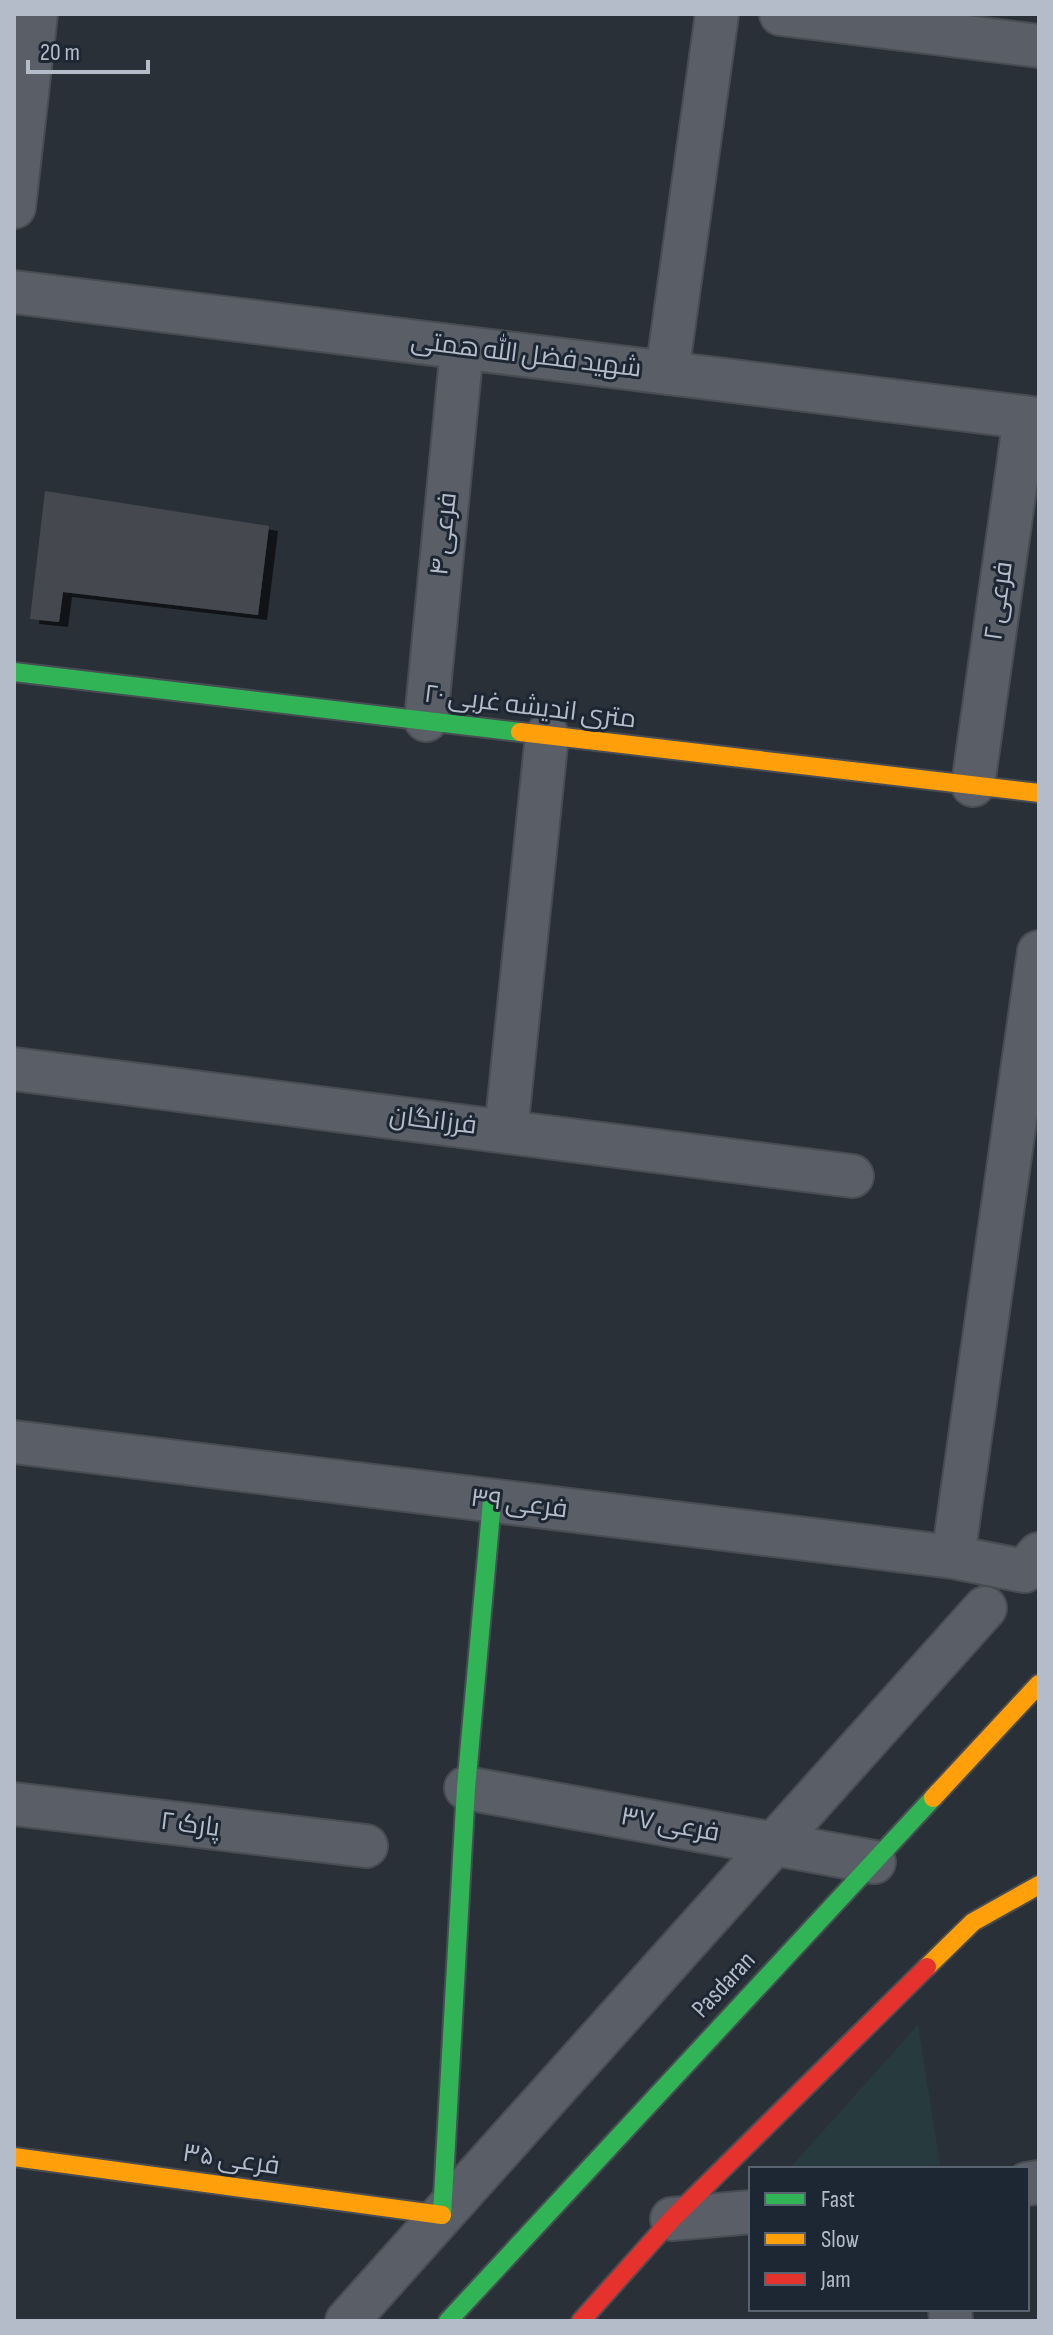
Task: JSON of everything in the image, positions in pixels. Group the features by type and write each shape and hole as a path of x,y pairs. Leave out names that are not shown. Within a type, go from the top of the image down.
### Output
{"street":[{"path":"14,207 36,14"},
{"path":"667,373 717,14"},
{"path":"781,14 1039,46"},
{"name":"شهید فضل الله همتی","path":"14,292 1032,418"},
{"name":"فرعی ۴","path":"426,720 462,348"},
{"name":"فرعی ۲","path":"973,785 1032,418"},
{"name":"۲۰ متری اندیشه غربی","path":"14,672 1039,793"},
{"path":"506,1131 547,735"},
{"path":"953,1557 1026,1127 1039,952"},
{"name":"فرزانگان","path":"14,1069 852,1176"},
{"name":"فرعی ۳۹","path":"14,1442 953,1557 1032,1562"},
{"path":"442,2215 466,1788 492,1501"},
{"path":"347,2321 985,1608"},
{"name":"Pasdaran","path":"448,2321 1039,1684"},
{"name":"فرعی ۳۷","path":"466,1788 874,1862"},
{"name":"پارک ۲","path":"14,1804 366,1846"},
{"path":"581,2321 672,2219 973,1922 1039,1885"},
{"name":"فرعی ۳۵","path":"14,2157 442,2215"},
{"path":"672,2219 749,2212"}],"green space":[{"path":"918,2025 940,2165 791,2167"}],"building":[{"path":"45,491 269,526 258,615 63,592 59,622 30,619"}],"traffic: fast":[{"path":"14,672 520,732"},
{"path":"442,2215 466,1788 492,1501"},
{"path":"448,2321 933,1798"}],"traffic: slow":[{"path":"520,732 1039,793"},
{"path":"933,1798 1039,1684"},
{"path":"927,1967 973,1922 1039,1885"},
{"path":"14,2157 442,2215"}],"traffic: jam":[{"path":"581,2321 672,2219 927,1967"}]}
